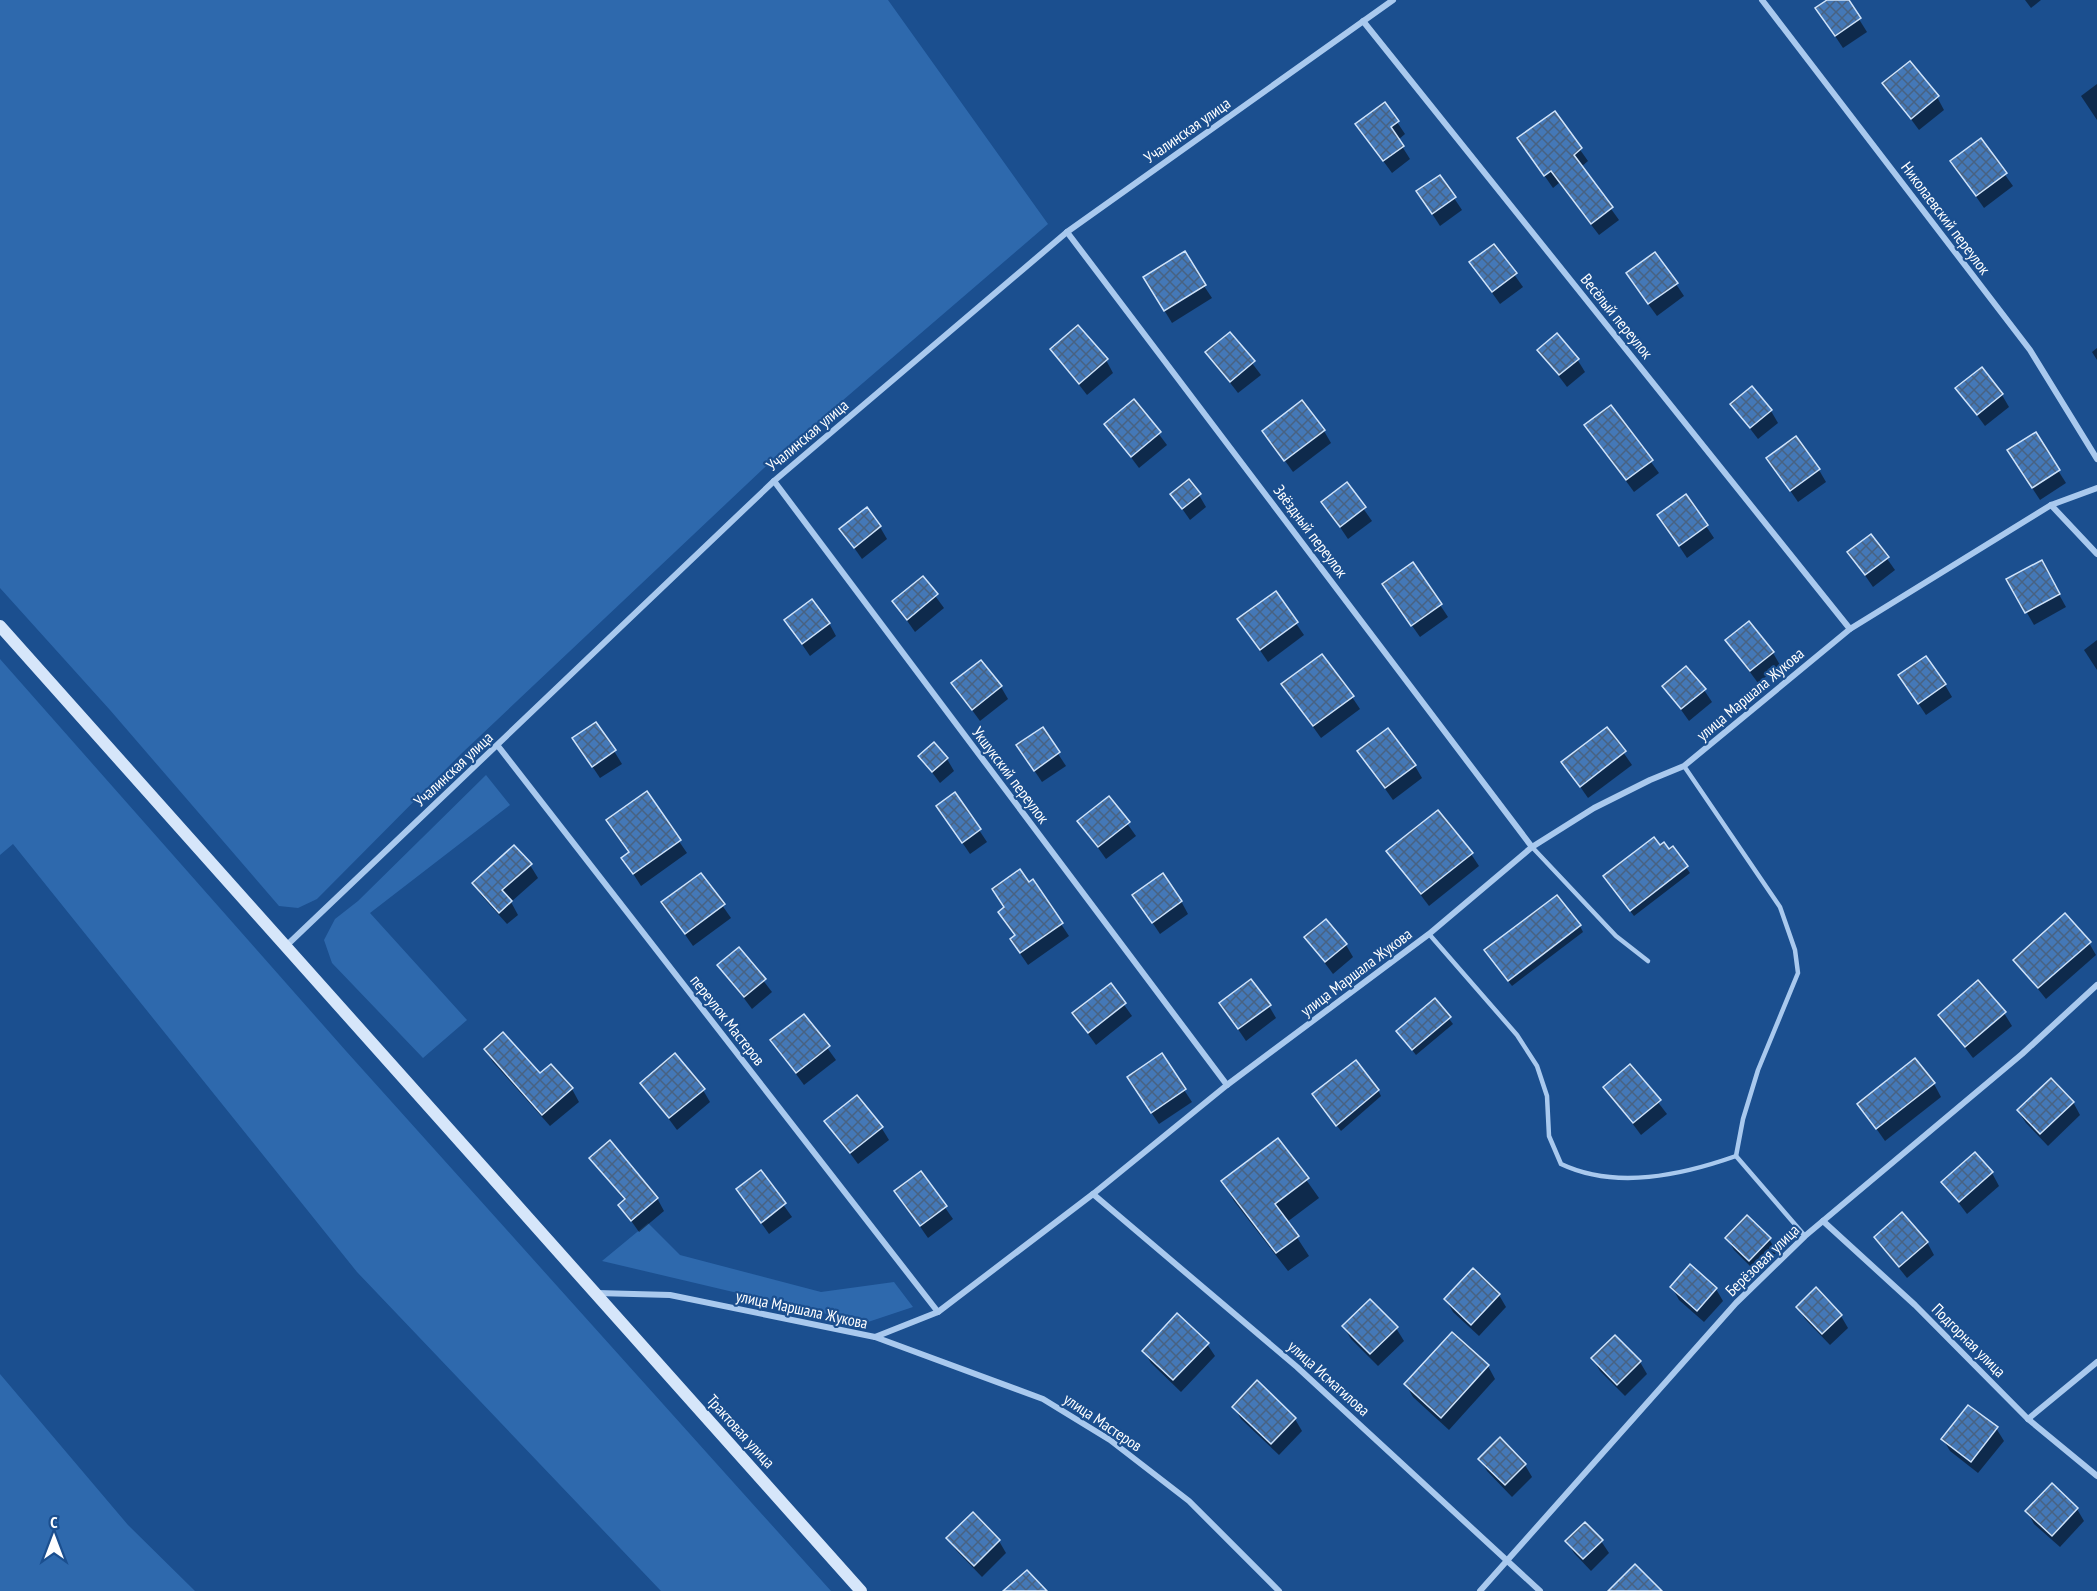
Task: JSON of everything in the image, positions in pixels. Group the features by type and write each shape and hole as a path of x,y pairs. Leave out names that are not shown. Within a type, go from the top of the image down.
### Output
{"main road":[{"name":"Трактовая улица","path":"0,626 861,1591"}],"street":[{"name":"Учалинская улица","path":"286,946 774,481 1067,232 1393,0"},
{"name":"Николаевский переулок","path":"1762,0 2030,350 2097,459"},
{"name":"Весёлый переулок","path":"1363,21 1850,628"},
{"name":"Звёздный переулок","path":"1067,232 1532,847"},
{"name":"Укшукский переулок","path":"774,481 1227,1085"},
{"name":"улица Маршала Жукова","path":"597,1293 670,1295 875,1337 938,1312 1093,1194 1227,1085 1429,934 1532,847 1594,808 1684,766 1850,628 2052,505 2097,488"},
{"path":"2052,505 2097,554"},
{"name":"переулок Мастеров","path":"498,746 938,1312"},
{"name":"Берёзовая улица","path":"1480,1591 1736,1303 1805,1236 2022,1054 2097,985"},
{"name":"улица Исмагилова","path":"1093,1194 1297,1366 1509,1559 1540,1591"},
{"name":"Подгорная улица","path":"1823,1221 1915,1305 2028,1419 2097,1476"},
{"name":"улица Мастеров","path":"875,1337 1043,1399 1110,1440 1189,1501 1279,1591"},
{"path":"2028,1419 2097,1362"}],"lane":[{"path":"1684,766 1780,907 1795,950 1798,973 1758,1070 1743,1119 1736,1156"},
{"path":"1532,847 1616,936 1648,962"},
{"path":"1429,934 1517,1035 1537,1066 1547,1096 1549,1136 1561,1164 1577,1172 1657,1178 1692,1172 1736,1156"},
{"path":"1736,1156 1805,1236"}],"shaded area":[{"path":"0,0 888,0 1048,224 764,468 462,753 317,899 298,908 279,906 110,710 0,588"},
{"path":"0,659 346,1051 831,1591 661,1591 357,1272 13,844 0,855"},
{"path":"486,775 510,805 370,913 467,1020 423,1058 332,963 324,940 335,919 358,901"},
{"path":"648,1223 680,1255 821,1292 894,1282 913,1307 865,1323 602,1261"},
{"path":"0,1374 128,1525 195,1591 0,1591"}],"building":[{"path":"1827,0 1849,0 1861,18 1835,36 1815,8"},
{"path":"1910,61 1939,96 1911,119 1882,83"},
{"path":"1385,102 1399,121 1391,127 1404,146 1383,161 1355,124"},
{"path":"1555,111 1582,148 1574,155 1613,207 1591,224 1551,171 1544,176 1517,138"},
{"path":"1981,138 2007,173 1976,196 1950,161"},
{"path":"1440,175 1456,197 1432,214 1416,191"},
{"path":"1494,244 1517,273 1492,292 1469,262"},
{"path":"1185,251 1206,285 1164,311 1143,277"},
{"path":"1655,252 1678,283 1648,304 1626,273"},
{"path":"1078,325 1108,359 1079,384 1050,349"},
{"path":"1230,332 1255,361 1230,382 1205,352"},
{"path":"1557,333 1579,359 1559,375 1537,350"},
{"path":"1982,367 2003,394 1977,415 1955,388"},
{"path":"1752,386 1772,410 1750,428 1730,404"},
{"path":"1134,399 1161,432 1131,457 1104,424"},
{"path":"1302,400 1325,430 1284,461 1262,431"},
{"path":"1611,405 1653,460 1626,480 1584,425"},
{"path":"2036,432 2060,470 2032,488 2007,450"},
{"path":"1796,436 1820,469 1790,491 1766,458"},
{"path":"1189,479 1201,494 1182,509 1170,494"},
{"path":"1347,482 1366,507 1340,527 1321,502"},
{"path":"1686,494 1708,525 1679,546 1657,515"},
{"path":"867,507 881,526 854,548 839,529"},
{"path":"1871,534 1889,557 1865,575 1847,552"},
{"path":"2042,560 2060,594 2025,613 2006,579"},
{"path":"1413,562 1442,604 1411,626 1382,584"},
{"path":"923,576 938,594 907,620 892,601"},
{"path":"1276,591 1298,622 1260,650 1237,619"},
{"path":"812,599 830,623 802,644 784,620"},
{"path":"1749,621 1774,652 1750,671 1725,640"},
{"path":"1322,654 1354,696 1313,726 1281,684"},
{"path":"1926,656 1946,684 1918,704 1898,675"},
{"path":"981,660 1002,686 972,710 951,683"},
{"path":"1686,666 1706,689 1681,709 1662,686"},
{"path":"596,722 616,750 592,767 572,738"},
{"path":"1043,727 1060,752 1034,771 1016,745"},
{"path":"1607,727 1626,751 1580,787 1561,762"},
{"path":"1388,728 1416,765 1385,788 1357,751"},
{"path":"934,742 948,758 932,772 918,756"},
{"path":"647,791 681,840 633,874 621,858 629,852 606,820"},
{"path":"955,792 981,829 962,843 936,806"},
{"path":"1109,796 1130,822 1098,847 1077,821"},
{"path":"1438,810 1473,853 1421,894 1386,851"},
{"path":"1654,837 1660,845 1664,842 1669,849 1673,846 1688,866 1630,911 1603,876"},
{"path":"514,845 532,864 502,890 512,901 499,913 472,883"},
{"path":"1020,869 1029,882 1033,879 1063,923 1020,953 1010,939 1015,935 998,912 1004,907 992,889"},
{"path":"701,873 725,904 685,934 661,902"},
{"path":"1163,873 1182,901 1152,923 1132,895"},
{"path":"1557,895 1581,925 1508,981 1484,950"},
{"path":"2065,913 2091,942 2038,988 2013,960"},
{"path":"1326,919 1347,944 1325,962 1304,937"},
{"path":"739,947 766,979 744,997 717,965"},
{"path":"1251,979 1271,1005 1238,1029 1219,1003"},
{"path":"1978,980 2006,1012 1965,1047 1938,1015"},
{"path":"1111,983 1126,1003 1088,1033 1072,1013"},
{"path":"1435,998 1451,1017 1412,1050 1396,1031"},
{"path":"804,1014 830,1046 796,1073 770,1040"},
{"path":"503,1032 540,1073 551,1064 573,1088 542,1115 484,1049"},
{"path":"675,1053 705,1089 669,1118 640,1083"},
{"path":"1162,1053 1186,1089 1151,1113 1127,1077"},
{"path":"1915,1058 1935,1083 1876,1129 1857,1104"},
{"path":"1356,1060 1379,1090 1336,1126 1312,1094"},
{"path":"1630,1064 1661,1100 1633,1123 1603,1087"},
{"path":"2051,1078 2074,1102 2040,1134 2017,1110"},
{"path":"857,1095 883,1127 850,1153 824,1121"},
{"path":"1278,1138 1309,1178 1275,1204 1299,1236 1276,1253 1221,1181"},
{"path":"610,1140 658,1198 631,1221 618,1205 625,1199 589,1158"},
{"path":"1975,1152 1993,1172 1959,1202 1941,1182"},
{"path":"761,1170 786,1203 761,1223 736,1189"},
{"path":"921,1171 947,1206 920,1226 894,1191"},
{"path":"1902,1212 1928,1242 1899,1267 1874,1237"},
{"path":"1747,1215 1771,1238 1749,1261 1725,1238"},
{"path":"1690,1264 1717,1288 1697,1311 1670,1287"},
{"path":"1473,1268 1500,1294 1471,1325 1444,1299"},
{"path":"1816,1287 1842,1315 1822,1334 1796,1307"},
{"path":"1370,1299 1398,1327 1370,1354 1342,1326"},
{"path":"1177,1313 1209,1343 1173,1380 1142,1351"},
{"path":"1452,1332 1489,1365 1441,1418 1404,1384"},
{"path":"1615,1335 1641,1361 1617,1385 1591,1358"},
{"path":"1257,1380 1296,1418 1271,1444 1232,1407"},
{"path":"1968,1405 1998,1427 1971,1462 1941,1439"},
{"path":"1500,1437 1526,1464 1505,1485 1478,1459"},
{"path":"2052,1483 2078,1508 2052,1536 2025,1511"},
{"path":"973,1512 1000,1540 974,1566 946,1538"},
{"path":"1585,1522 1603,1540 1583,1559 1565,1541"},
{"path":"1635,1564 1662,1591 1608,1591"},
{"path":"1027,1570 1047,1591 1003,1591"}]}
